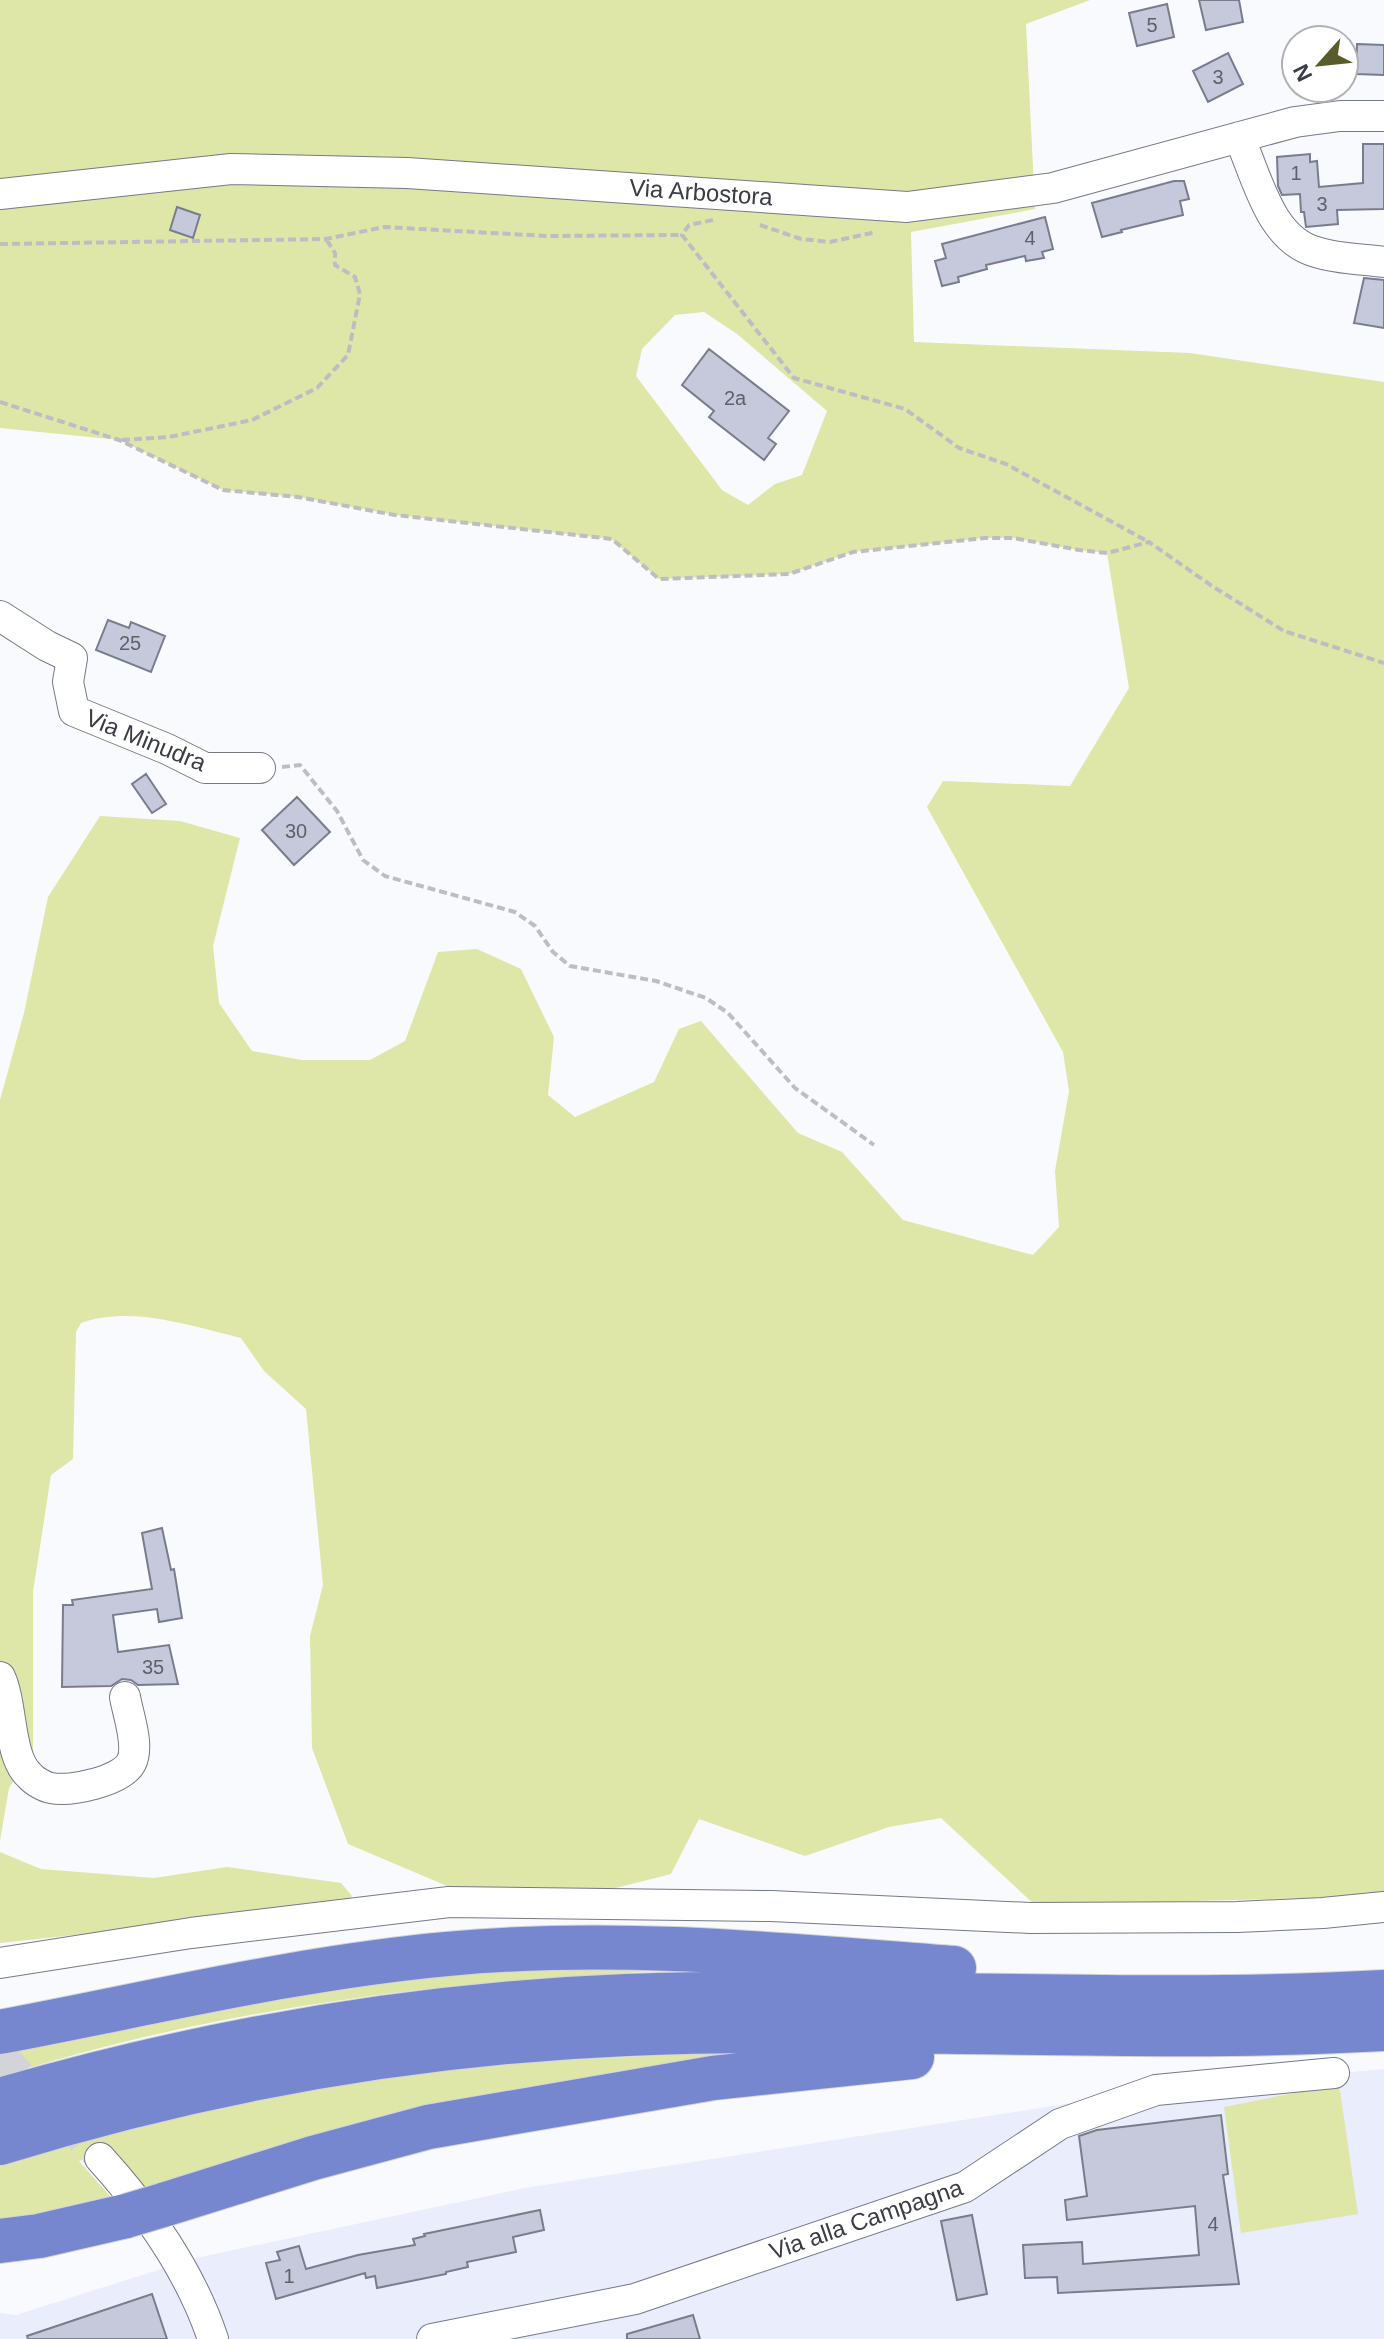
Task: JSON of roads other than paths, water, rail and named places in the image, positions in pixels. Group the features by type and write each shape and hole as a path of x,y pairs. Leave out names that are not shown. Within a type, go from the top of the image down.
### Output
{"highway":[{"path":"0,2032 336,1966 450,1953 509,1950 760,1953 1031,1973 1158,1978 1354,1975 1384,1979"},
{"path":"0,2100 114,2069 244,2040 372,2019 512,2003 756,1993 1159,1997 1384,1992"},
{"path":"0,2143 176,2094 286,2071 455,2047 572,2037 738,2031 1145,2035 1384,2029"},
{"path":"0,2241 39,2236 145,2211 313,2158 428,2127 713,2078 833,2064 953,2055 1226,2052 1384,2044"}],"street":[{"name":"Via Arbostora","path":"4,194 231,169 407,173 907,207 1053,188 1295,122 1340,116 1384,116"},
{"path":"1239,137 1275,220 1290,238 1316,252 1384,262"},
{"path":"909,225 985,212 990,198"},
{"name":"Via Minudra","path":"0,616 72,658 68,682 74,711 205,768 260,768"},
{"path":"0,1677 5,1688 18,1759 29,1776 51,1788 109,1780 121,1774 130,1764 135,1752 125,1697"},
{"path":"0,1963 191,1933 449,1902 771,1906 1030,1918 1252,1916 1384,1907"},
{"name":"Via alla Campagna","path":"432,2339 635,2299 965,2187 1060,2124 1156,2090 1334,2073"},
{"path":"100,2158 134,2195 161,2232 213,2339"}],"tunnel":[{"path":"0,2053 100,2158"}]}
